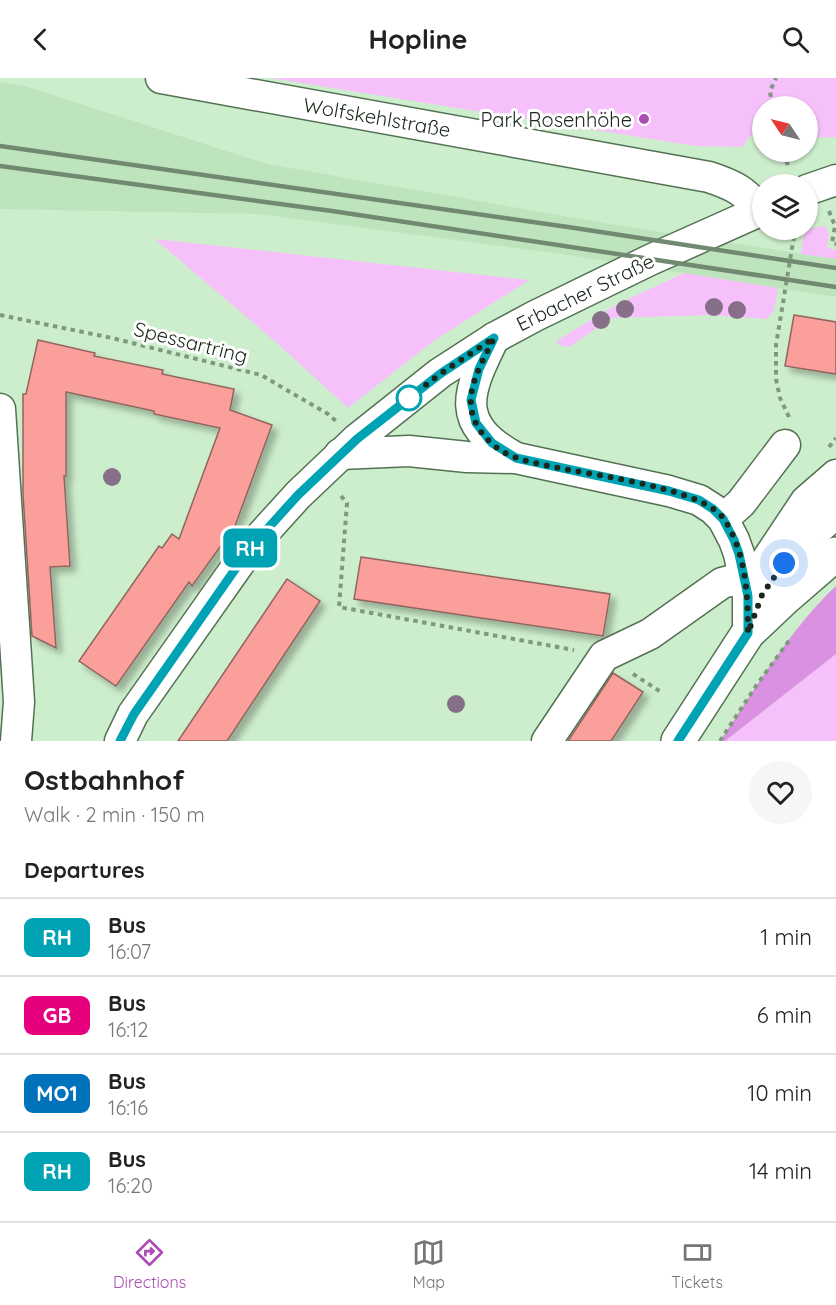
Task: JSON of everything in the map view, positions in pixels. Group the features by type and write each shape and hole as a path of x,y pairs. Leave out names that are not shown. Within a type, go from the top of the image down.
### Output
{"main road":[{"path":"748,633 753,586 836,511"},
{"path":"678,741 748,633 836,554"}],"street":[{"name":"Wolfskehlstraße","path":"161,78 709,177 733,186 752,200"},
{"path":"818,186 836,180"},
{"name":"Erbacher Straße","path":"120,741 134,714 250,548 298,495 349,446 440,374 494,338 650,260 752,214"},
{"path":"494,338 473,387 472,414 476,423 492,443 516,458"},
{"path":"0,409 19,702 16,741"},
{"path":"723,519 741,503 789,434"},
{"path":"349,446 467,457 516,458 653,487 699,500 723,519 753,586"},
{"path":"753,586 766,561 806,501 836,475"},
{"path":"547,741 604,656 650,634 722,583 753,586"},
{"name":"Erbacher Straße","path":"102,741 134,714"}],"path":[{"path":"771,96 770,91 776,78"},
{"path":"789,434 776,379 776,345 793,240"},
{"name":"Spessartring","path":"0,315 261,375 328,414 349,446"},
{"path":"340,495 347,503 339,607 604,656"},
{"path":"720,741 756,686 796,632"}],"shaded area":[{"name":"Park Rosenhöhe","path":"270,78 836,78 836,137 818,138 818,96 752,96 752,135 743,147 695,146"},
{"path":"0,82 25,86 267,164 615,225 836,259 836,297 561,254 259,214 0,209"},
{"path":"825,226 829,235 827,248 836,250 836,259 801,254 803,240 818,240 818,227"},
{"path":"155,239 529,280 435,340 348,408 277,343"},
{"path":"684,273 778,288 774,310 767,319 709,315 611,318 571,346 562,346 556,341 618,304"},
{"path":"836,586 836,654 725,741 720,741 788,640"},
{"path":"836,654 836,741 725,741"}],"building":[{"path":"794,315 836,322 836,374 785,366"},
{"path":"38,340 95,353 94,356 163,370 162,374 234,389 230,410 272,425 235,526 192,586 189,582 116,686 79,661 159,546 162,548 172,534 179,539 220,428 66,392 66,476 64,476 70,566 50,567 56,648 32,636 23,494 23,394 26,394"},
{"path":"361,557 610,594 603,636 354,599"},
{"path":"287,579 320,601 227,741 178,741"},
{"path":"613,673 643,692 611,741 568,741"}],"railway":[{"path":"0,146 568,227 836,268"},
{"path":"0,166 332,211 836,287"}],"bus line":[{"name":"RH","path":"120,741 134,714 250,548 298,495 357,439 440,374 494,338 479,369 471,400 472,414 476,423 492,443 516,458 669,491 699,500 723,519 734,540 748,596 748,633 678,741"}],"place":[{"name":"Park Rosenhöhe","path":"644,119"}],"route":[{"path":"409,398 466,355 494,338 479,369 471,400 472,414 476,423 492,443 516,458 669,491 699,500 713,509 723,519 739,554 748,596 748,633 762,595 784,563"}]}
